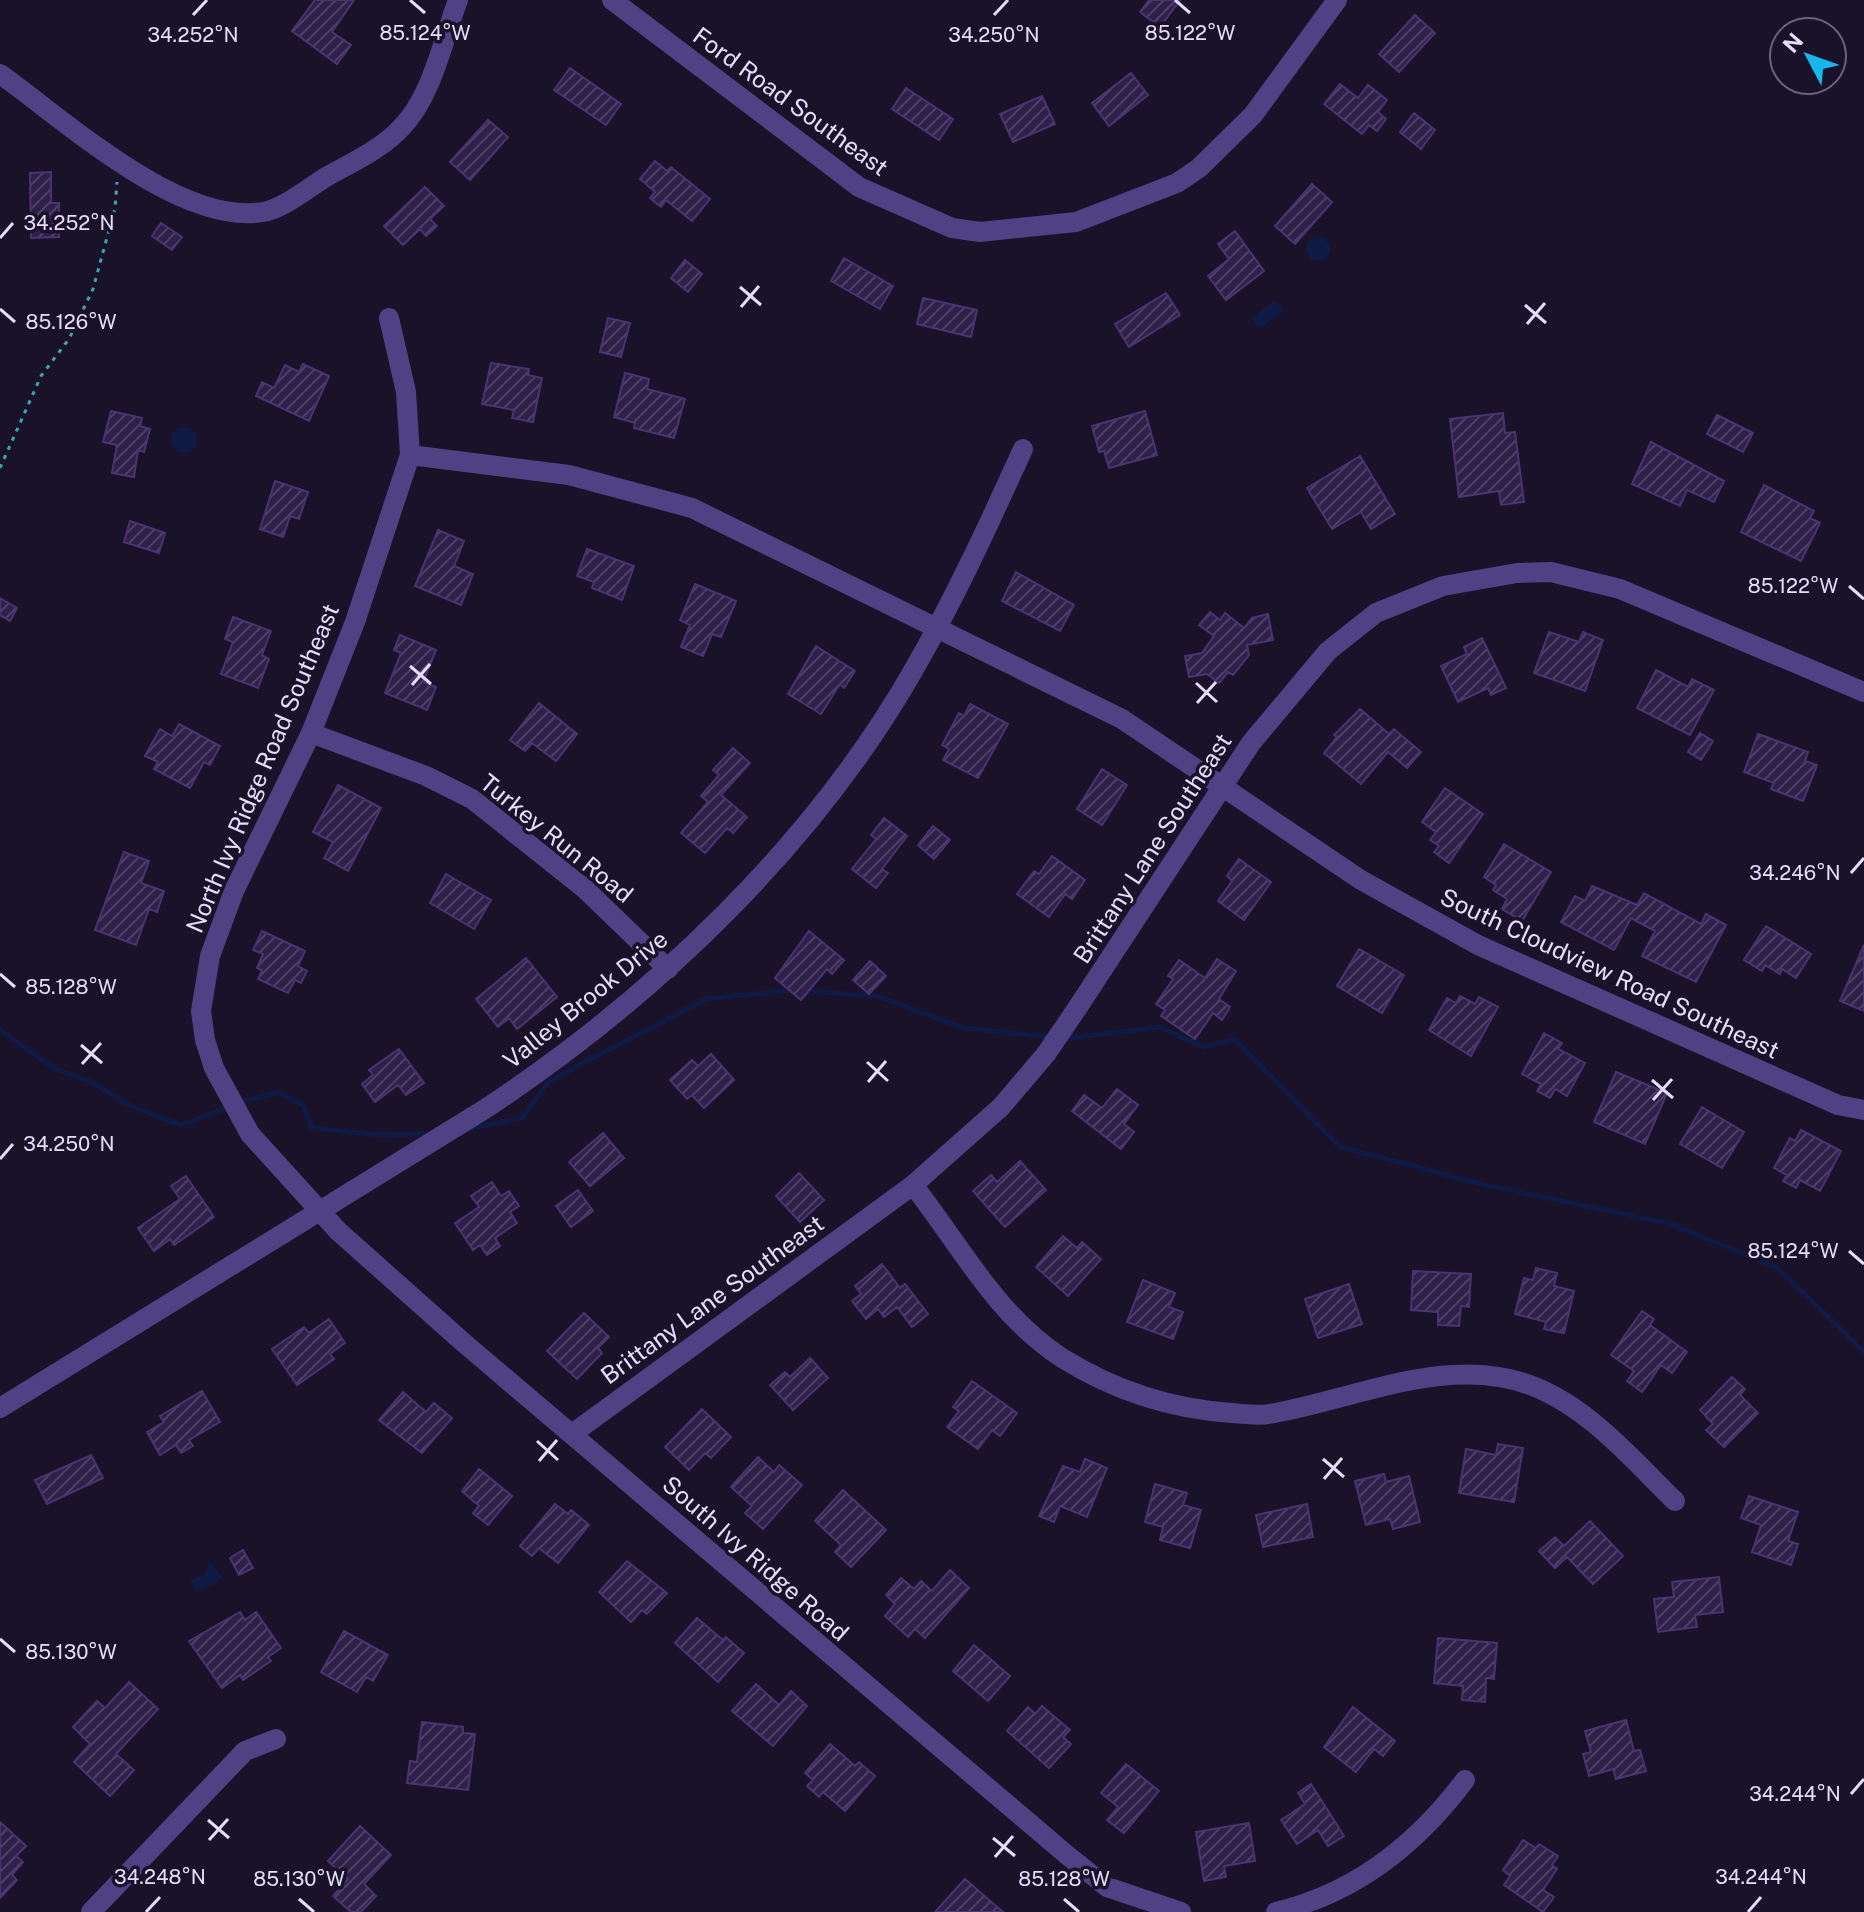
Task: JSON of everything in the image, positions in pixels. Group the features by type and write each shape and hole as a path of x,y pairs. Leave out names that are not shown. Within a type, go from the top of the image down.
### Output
{"street":[{"path":"0,74 121,162 211,210 230,214 266,212 362,157 401,129 422,96 458,0"},
{"name":"Ford Road Southeast","path":"612,0 859,187 952,228 980,232 1076,222 1177,183 1199,168 1253,115 1337,0"},
{"name":"North Ivy Ridge Road Southeast","path":"319,1212 241,1120 214,1068 205,1040 201,1011 210,956 221,923 311,733 355,622 410,455 406,392 389,318"},
{"name":"Valley Brook Drive","path":"0,1408 520,1086 668,969 731,907 819,805 859,753 912,672 935,630 971,563 1023,449"},
{"name":"South Cloudview Road Southeast","path":"410,455 569,475 692,508 935,630 1039,676 1122,719 1361,880 1501,956 1838,1105 1864,1110"},
{"name":"Brittany Lane Southeast","path":"572,1434 913,1185 1001,1107 1046,1054 1251,743 1328,651 1376,613 1443,586 1480,578 1551,572 1582,577 1620,589 1864,692"},
{"name":"Turkey Run Road","path":"311,733 426,776 472,799 585,889 668,969"},
{"path":"913,1185 985,1288 1018,1322 1062,1357 1128,1393 1189,1410 1265,1415 1435,1377 1495,1377 1536,1387 1572,1410 1612,1439 1675,1501"},
{"name":"South Ivy Ridge Road","path":"319,1212 464,1343 1067,1855 1107,1887 1174,1911"},
{"path":"91,1912 245,1751 276,1739"},
{"path":"1276,1912 1327,1896 1374,1872 1440,1813 1465,1780"}],"path":[{"path":"0,468 41,376 69,339 93,289 115,208 121,162"}],"water":[{"path":"1318,237 1326,241 1330,249 1326,257 1318,261 1310,257 1306,249 1310,241"},
{"path":"1276,300 1284,311 1259,329 1251,318"},
{"path":"184,427 193,431 197,440 193,449 184,453 175,449 171,440 175,431"},
{"path":"210,1561 222,1577 216,1583 196,1591 190,1581 204,1575"}],"building":[{"path":"315,0 354,0 332,32 351,45 337,64 292,31"},
{"path":"1149,0 1180,0 1160,27 1140,12"},
{"path":"1415,15 1435,33 1399,72 1379,54"},
{"path":"570,68 621,104 606,125 554,90"},
{"path":"1131,73 1148,95 1109,126 1092,103"},
{"path":"1340,84 1358,98 1368,85 1387,100 1378,112 1386,119 1377,131 1369,125 1362,134 1324,104"},
{"path":"906,88 953,119 939,140 892,109"},
{"path":"1042,96 1055,124 1013,142 1000,114"},
{"path":"1414,113 1435,130 1421,149 1400,132"},
{"path":"488,120 508,137 470,180 450,162"},
{"path":"655,161 667,171 671,167 710,199 692,221 666,200 661,207 650,198 655,192 640,179"},
{"path":"51,172 51,203 59,203 59,237 31,238 30,173"},
{"path":"1312,184 1332,202 1295,244 1275,226"},
{"path":"425,187 444,206 430,219 437,226 426,236 420,229 403,245 384,226"},
{"path":"161,223 182,237 172,250 152,236"},
{"path":"1235,231 1264,271 1226,300 1208,276 1229,259 1218,244"},
{"path":"844,258 893,286 880,309 831,281"},
{"path":"685,260 702,274 688,292 671,278"},
{"path":"1166,293 1180,315 1129,347 1115,324"},
{"path":"923,298 977,310 971,337 917,324"},
{"path":"608,318 630,323 621,357 600,352"},
{"path":"491,363 529,369 528,375 542,378 533,422 512,418 514,410 482,404"},
{"path":"303,364 329,376 309,421 256,396 262,382 274,388 285,365 299,372"},
{"path":"625,373 649,379 647,389 685,399 674,438 634,428 635,423 614,417"},
{"path":"111,411 142,418 140,426 150,429 144,452 138,450 134,477 112,473 117,445 103,442"},
{"path":"1145,411 1157,455 1109,468 1104,451 1099,452 1092,426"},
{"path":"1503,413 1505,433 1515,432 1524,502 1501,505 1499,491 1459,497 1450,419"},
{"path":"1717,415 1753,433 1743,452 1707,434"},
{"path":"1651,442 1724,481 1714,502 1687,490 1680,506 1632,484"},
{"path":"1360,456 1395,514 1371,529 1361,512 1332,529 1307,488"},
{"path":"275,481 308,492 299,519 290,516 283,537 260,529"},
{"path":"1764,485 1814,511 1810,518 1820,523 1801,561 1741,532"},
{"path":"130,521 165,533 159,553 124,542"},
{"path":"438,530 464,541 454,566 473,574 461,605 415,586"},
{"path":"587,549 634,566 622,600 592,588 594,582 577,576"},
{"path":"1016,572 1074,605 1060,631 1002,601"},
{"path":"695,584 736,601 721,637 712,634 703,656 681,647 690,625 680,620"},
{"path":"0,598 17,608 10,621 0,615"},
{"path":"1210,612 1220,620 1225,613 1244,628 1252,618 1268,614 1273,640 1247,645 1249,655 1233,675 1228,672 1219,683 1207,674 1189,677 1185,656 1202,653 1214,636 1199,625"},
{"path":"233,617 271,631 262,655 269,659 258,688 221,674 233,642 225,639"},
{"path":"1549,632 1579,642 1583,632 1603,640 1585,691 1534,673"},
{"path":"400,635 436,650 423,682 436,687 427,710 385,693 401,653 394,650"},
{"path":"1482,638 1506,688 1491,695 1488,688 1458,702 1441,666 1467,654 1464,647"},
{"path":"816,646 855,671 844,688 840,684 821,714 788,694"},
{"path":"1656,670 1688,687 1692,679 1714,690 1690,735 1637,708"},
{"path":"539,703 577,734 556,761 532,743 525,751 510,740"},
{"path":"970,704 1008,724 978,778 943,760 949,749 942,745 959,713 964,716"},
{"path":"1360,709 1389,734 1394,729 1421,752 1407,768 1388,752 1361,784 1324,753 1337,737 1334,735"},
{"path":"179,724 220,746 210,765 204,762 190,788 154,769 158,762 145,756 160,729 172,736"},
{"path":"1700,733 1713,741 1701,760 1688,752"},
{"path":"1758,734 1808,752 1805,761 1817,765 1803,801 1771,789 1774,783 1744,772"},
{"path":"733,748 750,763 721,795 747,817 733,833 727,828 705,853 681,833 708,802 701,796 719,775 713,770"},
{"path":"1102,769 1127,785 1102,825 1077,809"},
{"path":"338,785 381,808 348,871 324,858 333,842 313,832"},
{"path":"1445,788 1483,814 1449,863 1434,852 1439,846 1430,840 1436,832 1422,822"},
{"path":"884,818 907,836 882,869 888,873 876,888 852,869 876,839 871,835"},
{"path":"933,826 950,840 934,859 918,845"},
{"path":"1504,844 1551,872 1522,921 1502,909 1507,899 1493,890 1496,885 1484,877"},
{"path":"124,852 149,861 141,883 164,891 157,912 149,909 136,945 95,930"},
{"path":"1052,856 1085,880 1072,899 1065,894 1049,917 1017,894 1034,871 1039,874"},
{"path":"1239,859 1271,882 1244,920 1218,901 1232,881 1227,876"},
{"path":"446,874 491,900 474,929 430,903"},
{"path":"1592,886 1637,905 1644,893 1701,924 1706,914 1726,925 1696,982 1642,956 1655,931 1631,918 1614,950 1561,922 1575,896 1585,901"},
{"path":"1766,926 1811,954 1796,978 1782,969 1780,974 1765,965 1762,971 1744,960"},
{"path":"262,931 305,951 298,966 307,971 301,983 295,980 288,993 258,979 262,970 257,968 263,954 253,950"},
{"path":"809,931 844,960 832,974 827,969 801,1000 775,978"},
{"path":"1864,945 1864,1011 1840,1001"},
{"path":"1359,949 1404,975 1382,1013 1337,986"},
{"path":"526,958 557,997 517,1029 509,1018 498,1027 476,999"},
{"path":"1217,959 1236,971 1219,999 1230,1007 1222,1020 1213,1013 1195,1039 1161,1016 1165,1010 1156,1004 1173,979 1168,976 1179,960 1205,978"},
{"path":"870,961 886,976 869,994 853,980"},
{"path":"1460,996 1475,1004 1479,997 1498,1007 1471,1056 1429,1030 1447,998 1456,1003"},
{"path":"1544,1033 1562,1043 1558,1049 1585,1063 1567,1096 1555,1089 1550,1098 1537,1091 1541,1084 1522,1074"},
{"path":"399,1049 424,1083 406,1095 398,1085 375,1102 362,1084 373,1075 369,1070"},
{"path":"711,1054 734,1080 704,1108 692,1095 687,1099 670,1080 692,1060 698,1066"},
{"path":"1616,1072 1667,1093 1645,1144 1594,1122"},
{"path":"1117,1089 1138,1105 1124,1124 1134,1132 1121,1149 1072,1111 1084,1095 1102,1108"},
{"path":"1702,1107 1744,1132 1722,1168 1680,1144"},
{"path":"1801,1130 1841,1151 1820,1191 1800,1180 1796,1188 1783,1181 1787,1175 1774,1168 1790,1138 1795,1141"},
{"path":"603,1133 624,1158 590,1186 569,1162"},
{"path":"1020,1161 1046,1190 1005,1227 973,1191 991,1175 997,1182"},
{"path":"799,1173 824,1200 800,1222 776,1196"},
{"path":"186,1176 214,1217 174,1245 170,1239 154,1251 138,1228 180,1199 171,1186"},
{"path":"492,1182 501,1196 509,1191 519,1206 510,1212 517,1223 495,1238 500,1246 487,1255 480,1245 473,1250 455,1223 479,1207 471,1196"},
{"path":"578,1190 593,1211 571,1227 556,1206"},
{"path":"1063,1236 1077,1248 1082,1242 1101,1259 1068,1296 1036,1267"},
{"path":"882,1264 900,1288 905,1284 928,1314 912,1327 897,1307 884,1317 878,1309 866,1319 852,1301 861,1294 855,1286"},
{"path":"1536,1268 1557,1273 1554,1286 1574,1291 1564,1333 1544,1329 1546,1322 1515,1314 1524,1278 1533,1280"},
{"path":"1413,1271 1471,1274 1469,1307 1461,1306 1459,1326 1438,1325 1438,1312 1411,1310"},
{"path":"1143,1280 1175,1293 1169,1307 1183,1312 1173,1339 1127,1322"},
{"path":"1349,1284 1362,1324 1318,1338 1305,1299"},
{"path":"1642,1311 1654,1319 1650,1325 1687,1352 1672,1373 1661,1365 1642,1392 1627,1381 1634,1371 1611,1355"},
{"path":"584,1313 609,1337 598,1348 602,1353 577,1379 547,1351"},
{"path":"329,1319 345,1343 330,1354 334,1359 297,1385 272,1349 304,1327 309,1333"},
{"path":"810,1358 828,1378 793,1410 770,1385 785,1372 790,1377"},
{"path":"1732,1377 1745,1389 1740,1395 1758,1413 1724,1447 1706,1430 1713,1424 1700,1410"},
{"path":"972,1381 1017,1413 1000,1436 992,1430 978,1449 947,1427 959,1411 953,1407"},
{"path":"202,1391 220,1422 189,1440 193,1446 181,1453 176,1445 160,1455 147,1432 164,1422 160,1416"},
{"path":"403,1392 426,1412 434,1403 452,1418 422,1453 379,1420"},
{"path":"702,1409 731,1437 711,1458 705,1453 689,1470 665,1447"},
{"path":"1498,1444 1523,1448 1514,1502 1459,1493 1466,1449 1496,1455"},
{"path":"91,1455 103,1478 47,1504 35,1480"},
{"path":"758,1457 774,1472 779,1465 802,1485 763,1529 745,1513 752,1506 731,1487"},
{"path":"1085,1459 1107,1468 1087,1517 1060,1506 1054,1522 1039,1516 1063,1466 1080,1472"},
{"path":"479,1469 512,1496 488,1525 473,1513 479,1506 462,1491"},
{"path":"1384,1474 1386,1482 1409,1476 1420,1522 1393,1529 1390,1519 1366,1525 1355,1481"},
{"path":"1155,1484 1187,1493 1183,1505 1201,1510 1190,1548 1160,1540 1163,1527 1145,1522"},
{"path":"843,1490 886,1530 851,1567 835,1552 841,1545 815,1521"},
{"path":"1749,1496 1798,1512 1788,1541 1798,1544 1791,1565 1752,1552 1761,1525 1741,1518"},
{"path":"555,1504 568,1514 571,1510 589,1525 558,1563 539,1548 532,1556 520,1546"},
{"path":"1307,1504 1313,1537 1263,1547 1256,1515"},
{"path":"1590,1521 1623,1556 1593,1584 1567,1557 1555,1568 1539,1551 1555,1537 1564,1546"},
{"path":"243,1550 253,1568 239,1575 230,1558"},
{"path":"627,1561 667,1593 647,1614 642,1610 631,1622 599,1592"},
{"path":"950,1570 969,1588 925,1638 915,1629 908,1637 885,1616 895,1604 886,1595 901,1578 914,1589 921,1581 932,1591"},
{"path":"1719,1577 1723,1612 1695,1615 1697,1627 1658,1632 1654,1599 1674,1597 1672,1582"},
{"path":"240,1612 245,1620 256,1612 281,1648 268,1657 271,1661 243,1680 240,1675 222,1688 189,1641"},
{"path":"697,1618 744,1653 718,1682 675,1643"},
{"path":"344,1631 388,1655 373,1681 366,1677 357,1692 321,1672"},
{"path":"1438,1638 1497,1643 1494,1679 1486,1678 1485,1702 1462,1700 1463,1686 1434,1683"},
{"path":"974,1645 1010,1676 988,1701 953,1671"},
{"path":"129,1682 158,1709 116,1754 134,1770 110,1796 74,1762 90,1744 73,1727 97,1701 105,1708"},
{"path":"756,1684 779,1705 791,1691 807,1706 773,1746 732,1711"},
{"path":"1042,1706 1070,1730 1063,1737 1071,1744 1049,1768 1007,1731 1028,1707 1035,1714"},
{"path":"1353,1707 1395,1741 1383,1756 1374,1749 1356,1772 1324,1747"},
{"path":"1626,1720 1634,1751 1640,1750 1646,1771 1616,1779 1613,1769 1589,1776 1583,1754 1591,1752 1585,1731"},
{"path":"422,1722 463,1727 463,1733 475,1734 468,1790 407,1783 410,1761 417,1762"},
{"path":"830,1744 855,1766 859,1762 875,1776 845,1811 823,1792 819,1797 807,1786 813,1780 805,1773"},
{"path":"1126,1764 1159,1791 1124,1833 1107,1820 1118,1807 1101,1793"},
{"path":"1311,1784 1344,1836 1328,1846 1318,1830 1297,1844 1281,1820 1305,1804 1298,1793"},
{"path":"0,1822 26,1846 16,1856 23,1862 12,1875 17,1880 0,1898"},
{"path":"1249,1823 1255,1861 1224,1866 1226,1877 1204,1881 1196,1832"},
{"path":"360,1826 391,1855 364,1884 376,1896 361,1912 351,1912 333,1896 348,1879 328,1861"},
{"path":"1523,1840 1536,1848 1539,1844 1558,1856 1552,1865 1557,1869 1543,1890 1554,1897 1543,1912 1504,1885 1510,1876 1503,1870"},
{"path":"965,1879 1003,1912 935,1912"}],"waterway":[{"path":"467,1129 522,1118 549,1081 706,999 792,990"},
{"path":"802,991 877,996 964,1028 1050,1037"},
{"path":"1064,1039 1159,1027 1204,1047 1234,1039 1340,1147 1486,1185 1671,1224 1778,1268 1864,1352"},
{"path":"0,1030 55,1069 89,1081 131,1106 169,1121 182,1125 228,1107"},
{"path":"237,1103 279,1092 303,1105 312,1128 380,1135 429,1134"}]}
